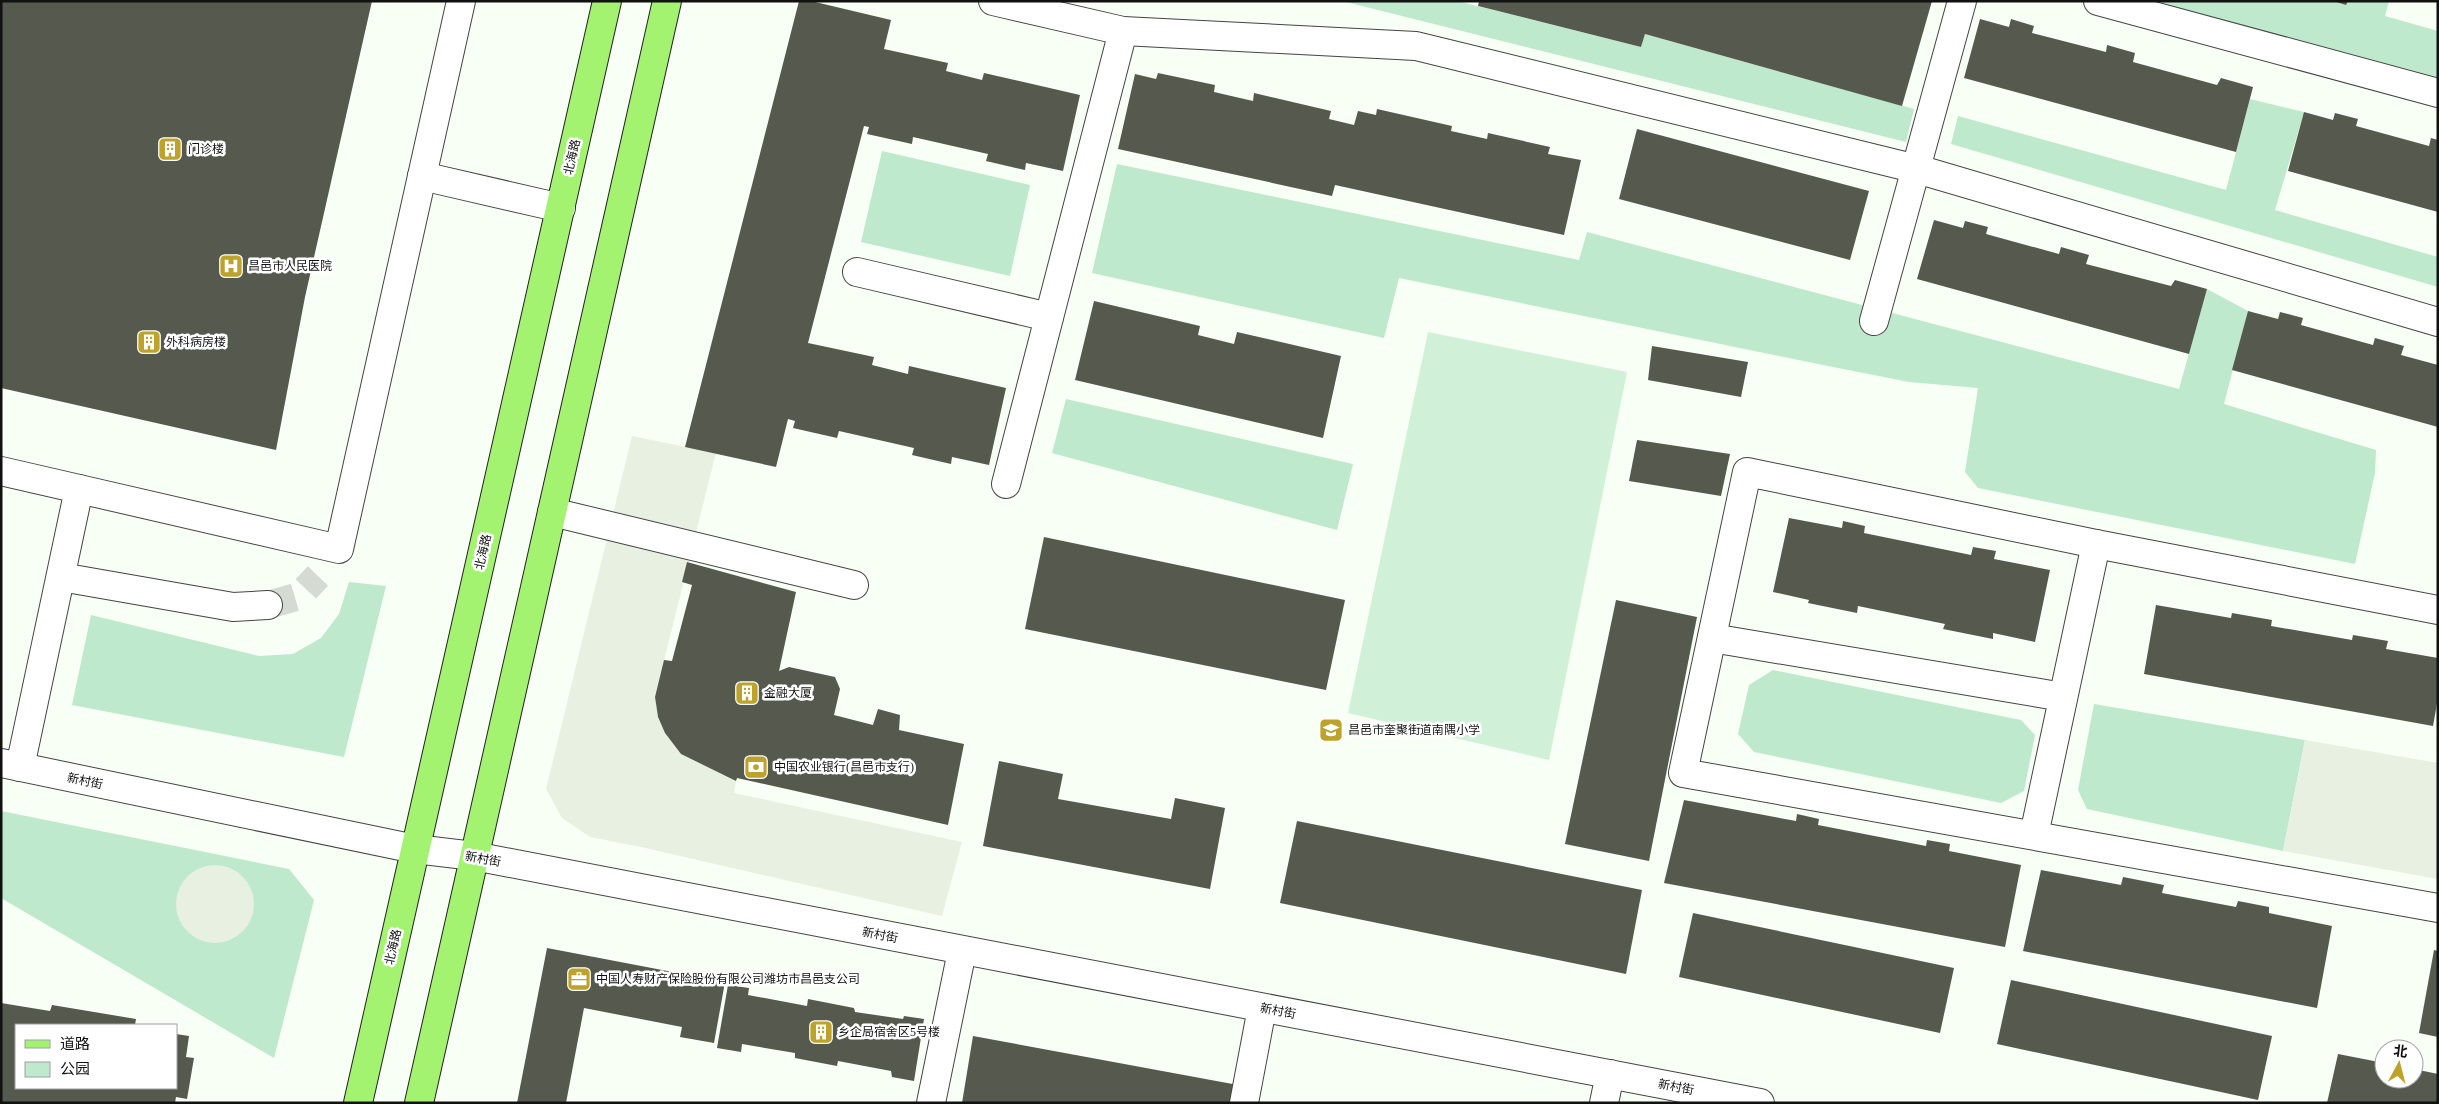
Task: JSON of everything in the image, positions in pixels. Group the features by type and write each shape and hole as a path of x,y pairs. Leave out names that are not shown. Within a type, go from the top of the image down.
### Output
{"main road":[{"name":"北海路","path":"358,1103 607,1"},
{"path":"419,1103 667,1"}],"street":[{"path":"1,471 339,549 461,1"},
{"path":"993,1 1123,31 1416,46 1917,169 2438,322"},
{"path":"1874,321 1962,1"},
{"path":"2098,1 2438,93"},
{"path":"1006,484 1123,31"},
{"path":"422,176 561,208"},
{"path":"857,272 1049,317"},
{"path":"2438,610 2096,544 1747,472 1683,773 2438,908"},
{"path":"11,766 61,576 79,489"},
{"path":"552,512 854,585"},
{"path":"2034,836 2096,544"},
{"path":"61,576 233,607 268,605"},
{"path":"1712,638 2064,697"},
{"name":"新村街","path":"11,766 415,849 474,856 1760,1103"},
{"path":"931,1103 962,951"},
{"path":"1244,1103 1262,1008"},
{"path":"1604,1103 1610,1074"}],"green space":[{"path":"1342,1 1457,1 1641,47 1645,34 1914,109 1906,142"},
{"path":"2146,1 2389,1 2385,16 2438,31 2438,82"},
{"path":"2250,99 2304,112 2275,210 2438,257 2438,287 1951,144 1958,116 2226,190"},
{"path":"882,151 1030,185 1010,276 861,242"},
{"path":"1117,164 1579,260 1587,232 2179,389 2207,289 2248,311 2224,404 2376,450 2375,473 2355,564 1978,488 1965,472 1978,388 1909,382 1399,278 1384,338 1092,273"},
{"path":"1428,332 1627,372 1549,760 1348,713"},
{"path":"1066,399 1353,464 1337,530 1052,453"},
{"path":"349,582 386,586 344,757 72,705 91,615 259,656 293,654 321,638 339,614"},
{"path":"1773,670 2021,720 2035,735 2024,791 2001,803 1754,752 1738,734 1749,685"},
{"path":"2094,704 2305,740 2283,851 2087,809 2078,790"},
{"path":"1,811 289,869 314,900 274,1058 1,898"}],"shaded area":[{"path":"632,436 716,453 655,697 658,718 665,733 681,754 736,781 734,793 962,842 942,916 590,837 562,818 546,789"},
{"path":"2305,740 2438,763 2438,879 2283,851"},
{"path":"215,865 230,868 247,882 251,889 254,904 251,919 237,936 230,940 215,943 200,940 183,926 179,919 176,904 179,889 193,872 200,868"}],"building":[{"name":"门诊楼","path":"1,1 372,1 305,297 276,450 1,388"},
{"path":"799,1 811,1 891,20 884,49 948,63 946,71 982,80 984,73 1080,95 1063,171 1026,163 1025,170 986,161 988,154 913,137 912,144 867,134 869,127 864,126 808,343 874,357 872,365 908,374 909,366 1006,388 989,465 952,457 951,464 912,455 914,448 839,431 837,438 793,428 795,421 788,419 776,467 685,447"},
{"path":"1479,1 1932,1 1902,106 1645,34 1641,47 1478,6"},
{"path":"2333,1 2348,1 2346,5"},
{"path":"1980,19 2009,27 2011,19 2034,26 2032,33 2106,52 2107,45 2135,53 2133,62 2217,85 2221,78 2253,87 2236,152 1964,78"},
{"path":"1158,73 1215,85 1214,92 1253,101 1254,93 1331,111 1329,119 1354,125 1358,111 1376,115 1377,109 1452,126 1451,131 1487,139 1488,133 1550,147 1548,154 1581,160 1564,235 1335,185 1332,196 1118,149 1135,74 1156,79"},
{"path":"2304,112 2333,120 2335,113 2358,119 2356,126 2429,146 2431,138 2438,140 2438,212 2288,171"},
{"path":"1637,129 1869,191 1850,260 1619,199"},
{"path":"1934,220 1963,228 1965,221 1988,227 1986,234 2059,254 2061,247 2089,255 2086,264 2171,286 2175,280 2207,289 2189,354 1917,279"},
{"path":"1094,301 1200,326 1198,335 1234,344 1237,332 1341,356 1323,438 1075,380"},
{"path":"2248,311 2278,319 2280,312 2303,318 2301,325 2373,345 2375,338 2404,346 2401,355 2438,365 2438,427 2232,370"},
{"path":"1652,346 1748,362 1741,397 1648,380"},
{"path":"1637,440 1730,454 1721,496 1629,481"},
{"path":"1789,518 1842,528 1843,521 1865,526 1864,533 1971,555 1973,547 1996,551 1994,559 2050,570 2035,642 1993,633 1993,639 1943,629 1945,624 1858,606 1857,613 1808,603 1809,600 1773,592"},
{"path":"1044,537 1345,600 1326,690 1025,629"},
{"name":"金融大厦","path":"687,562 796,592 779,671 789,667 835,677 840,689 834,715 873,725 878,709 900,715 899,730 964,744 948,825 737,778 736,781 681,754 665,733 658,717 655,697 664,660 672,661 692,585 682,582"},
{"path":"1616,600 1697,617 1649,861 1565,844"},
{"path":"2156,605 2231,618 2232,613 2272,620 2271,626 2352,640 2353,635 2388,641 2386,649 2438,658 2438,698 2433,726 2144,674"},
{"path":"999,761 1063,774 1058,799 1171,819 1175,798 1225,808 1210,889 983,846"},
{"path":"1684,800 1796,821 1797,814 1819,819 1818,825 1926,846 1927,840 1950,844 1949,851 2021,865 2005,947 1664,883"},
{"path":"1297,821 1642,890 1626,974 1280,903"},
{"path":"2041,870 2121,885 2123,877 2164,885 2162,893 2236,907 2238,901 2269,907 2269,913 2332,926 2317,1008 2023,951"},
{"path":"1693,913 1954,968 1940,1033 1679,977"},
{"path":"547,948 725,982 714,1043 680,1037 682,1027 584,1008 566,1103 517,1103"},
{"path":"2434,950 2438,951 2438,1037 2419,1033"},
{"path":"2011,980 2272,1036 2258,1100 1997,1044"},
{"name":"乡企局宿舍区5号楼","path":"728,985 749,988 748,995 807,1006 808,999 854,1008 855,1012 903,1019 904,1016 924,1019 914,1081 892,1077 891,1071 838,1061 837,1066 795,1058 795,1053 742,1044 741,1052 717,1048"},
{"path":"1,1003 50,1011 52,1005 136,1019 135,1024 15,1024 15,1089 178,1089 178,1034 189,1036 186,1057 194,1058 187,1099 176,1097 175,1103 1,1103"},
{"path":"973,1036 1238,1085 1235,1103 962,1103"},
{"path":"2338,1054 2374,1061 2374,1089 2424,1089 2424,1071 2438,1074 2438,1103 2327,1103"}],"tunnel":[{"path":"268,605 299,596 318,576"}],"place":[{"name":"门诊楼","path":"170,149"},
{"name":"昌邑市人民医院","path":"231,266"},
{"name":"外科病房楼","path":"149,342"},
{"name":"金融大厦","path":"747,693"},
{"name":"昌邑市奎聚街道南隅小学","path":"1331,730"},
{"name":"中国农业银行(昌邑市支行)","path":"756,767"},
{"name":"中国人寿财产保险股份有限公司潍坊市昌邑支公司","path":"579,979"},
{"name":"乡企局宿舍区5号楼","path":"821,1032"}]}
